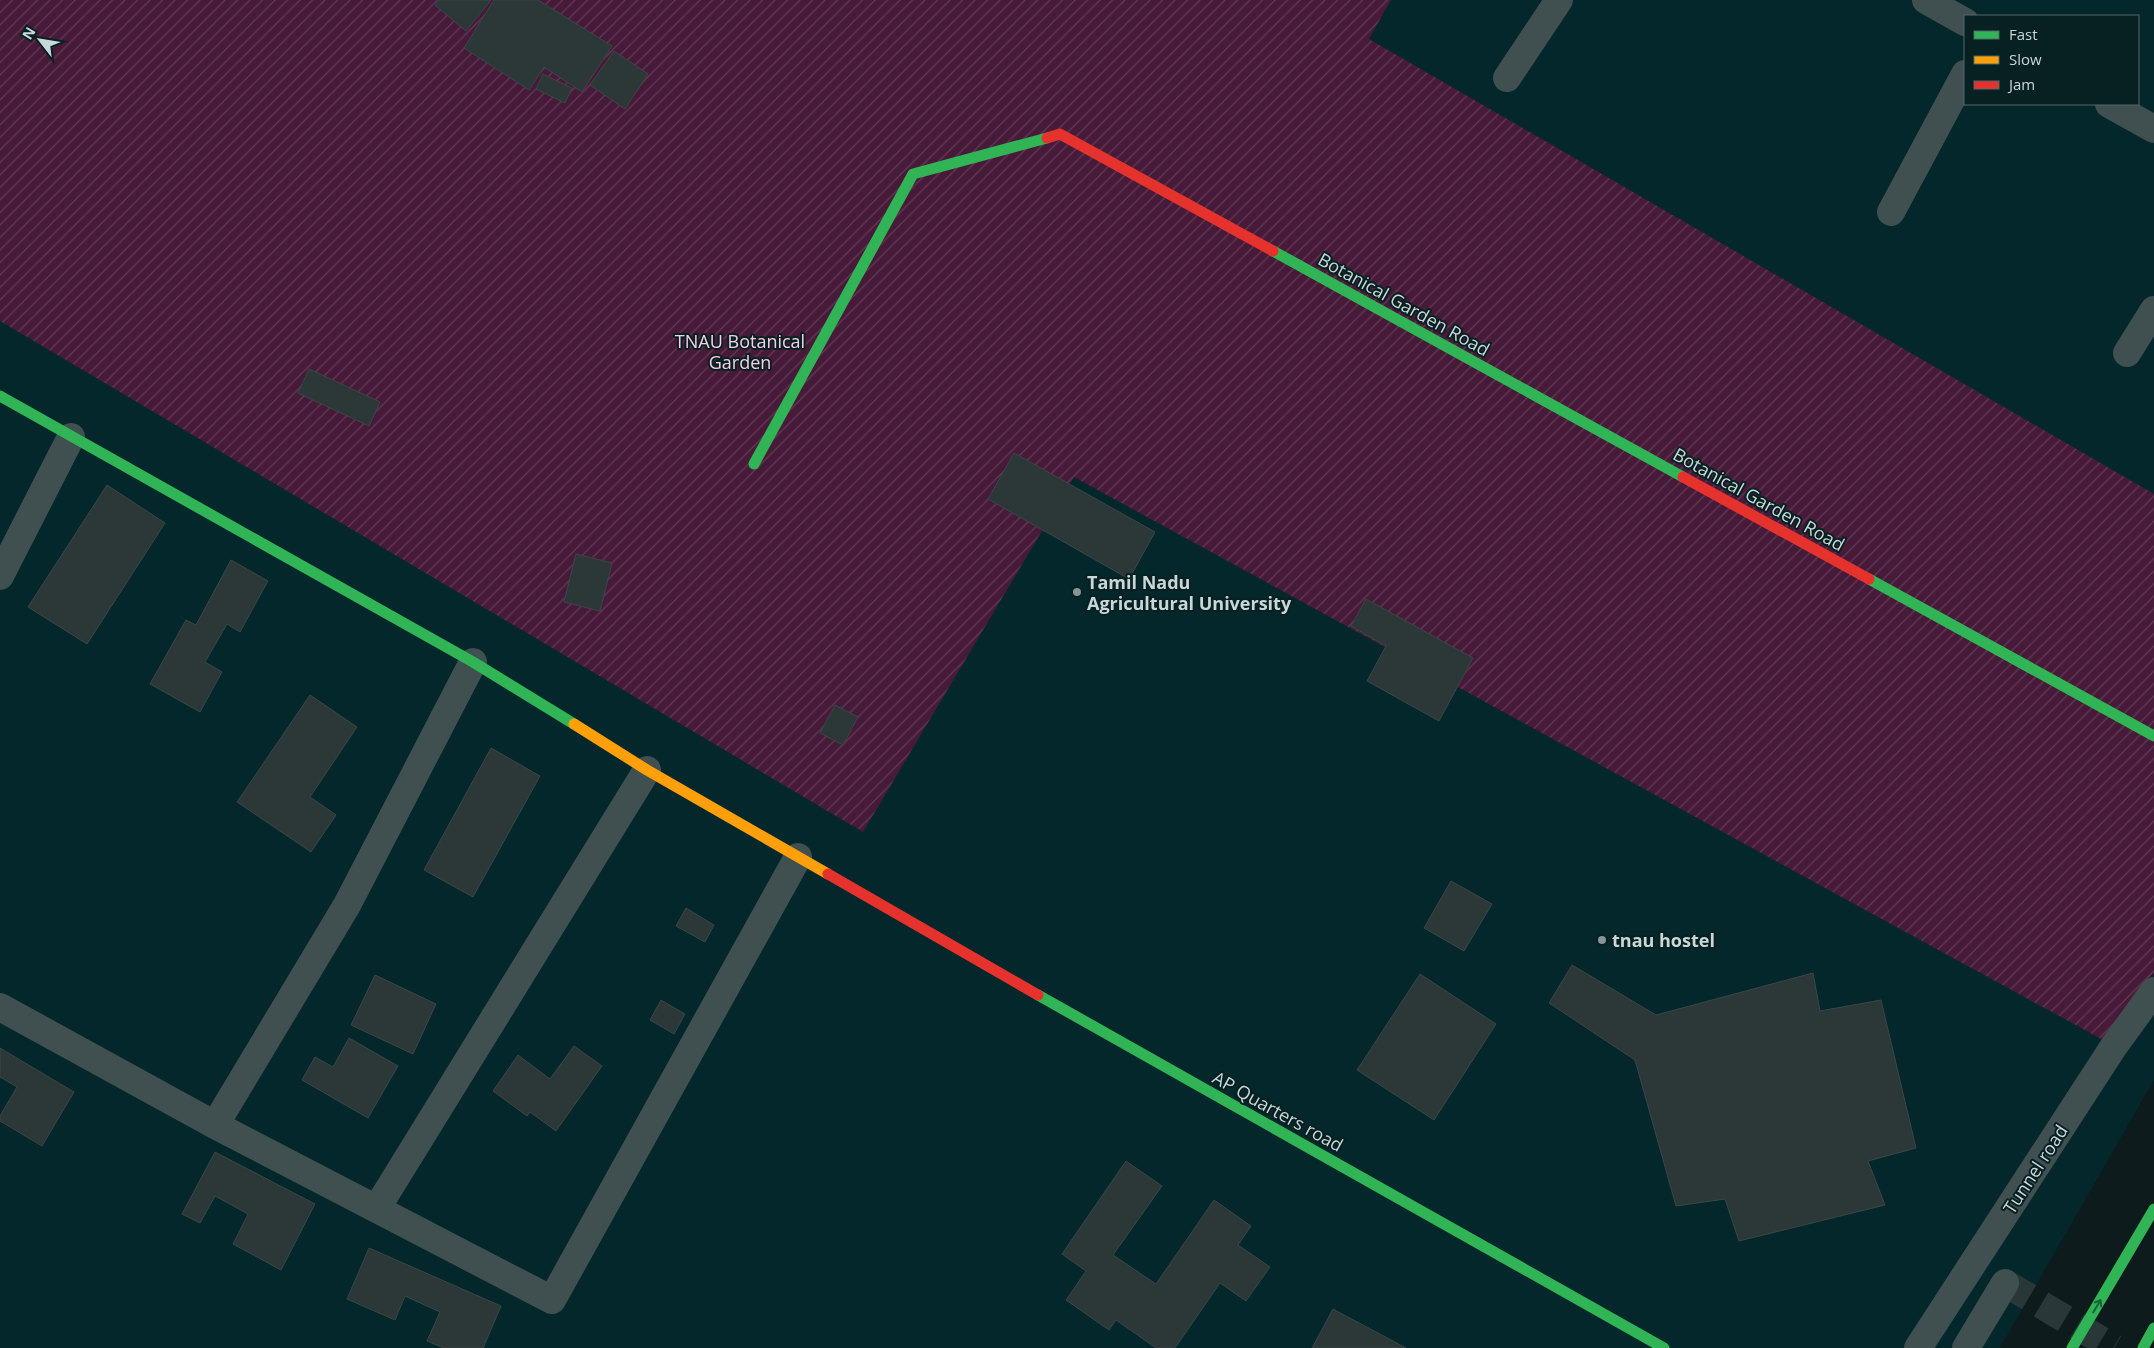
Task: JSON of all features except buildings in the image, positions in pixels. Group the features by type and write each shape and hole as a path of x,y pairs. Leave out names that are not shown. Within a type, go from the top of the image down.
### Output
{"street":[{"path":"1507,78 1559,0"},
{"path":"1926,0 1964,21"},
{"path":"1892,212 1964,76"},
{"path":"2111,105 2154,129"},
{"name":"Botanical Garden Road","path":"754,464 914,174 1060,134 2154,736"},
{"path":"2127,353 2154,310"},
{"name":"AP Quarters road","path":"0,396 473,662 647,770 1112,1038 1664,1348"},
{"path":"0,576 71,437"},
{"path":"215,1125 347,905 473,662"},
{"path":"377,1208 647,770"},
{"path":"0,1007 215,1125 552,1300 798,857"},
{"name":"Tunnel road","path":"1918,1348 2114,1046 2154,991"},
{"path":"2072,1348 2154,1209"},
{"path":"1966,1348 2006,1283"},
{"path":"2142,1348 2154,1328"}],"shaded area":[{"name":"Tamil Nadu Agricultural University","path":"0,0 2154,0 2154,1080 2000,1348 0,1348"}],"green space":[{"name":"TNAU Botanical Garden","path":"0,0 1391,0 1369,39 2154,494 2154,972 2114,1046 1074,477 863,832 0,321"}],"tunnel":[{"path":"2005,1283 2114,1348"}],"traffic: fast":[{"path":"754,464 913,174 1047,138"},
{"path":"1273,251 1683,477"},
{"path":"0,396 473,662 574,724"},
{"path":"1869,579 2154,736"},
{"path":"1038,995 1664,1348"},
{"path":"2072,1348 2154,1209"},
{"path":"2143,1348 2154,1328"}],"traffic: slow":[{"path":"574,724 647,770 828,874"}],"traffic: jam":[{"path":"1047,138 1060,134 1273,251"},
{"path":"1683,477 1869,579"},
{"path":"828,874 1038,995"}],"place":[{"name":"Tamil Nadu Agricultural University","path":"1077,592"},
{"name":"tnau hostel","path":"1602,940"}]}
